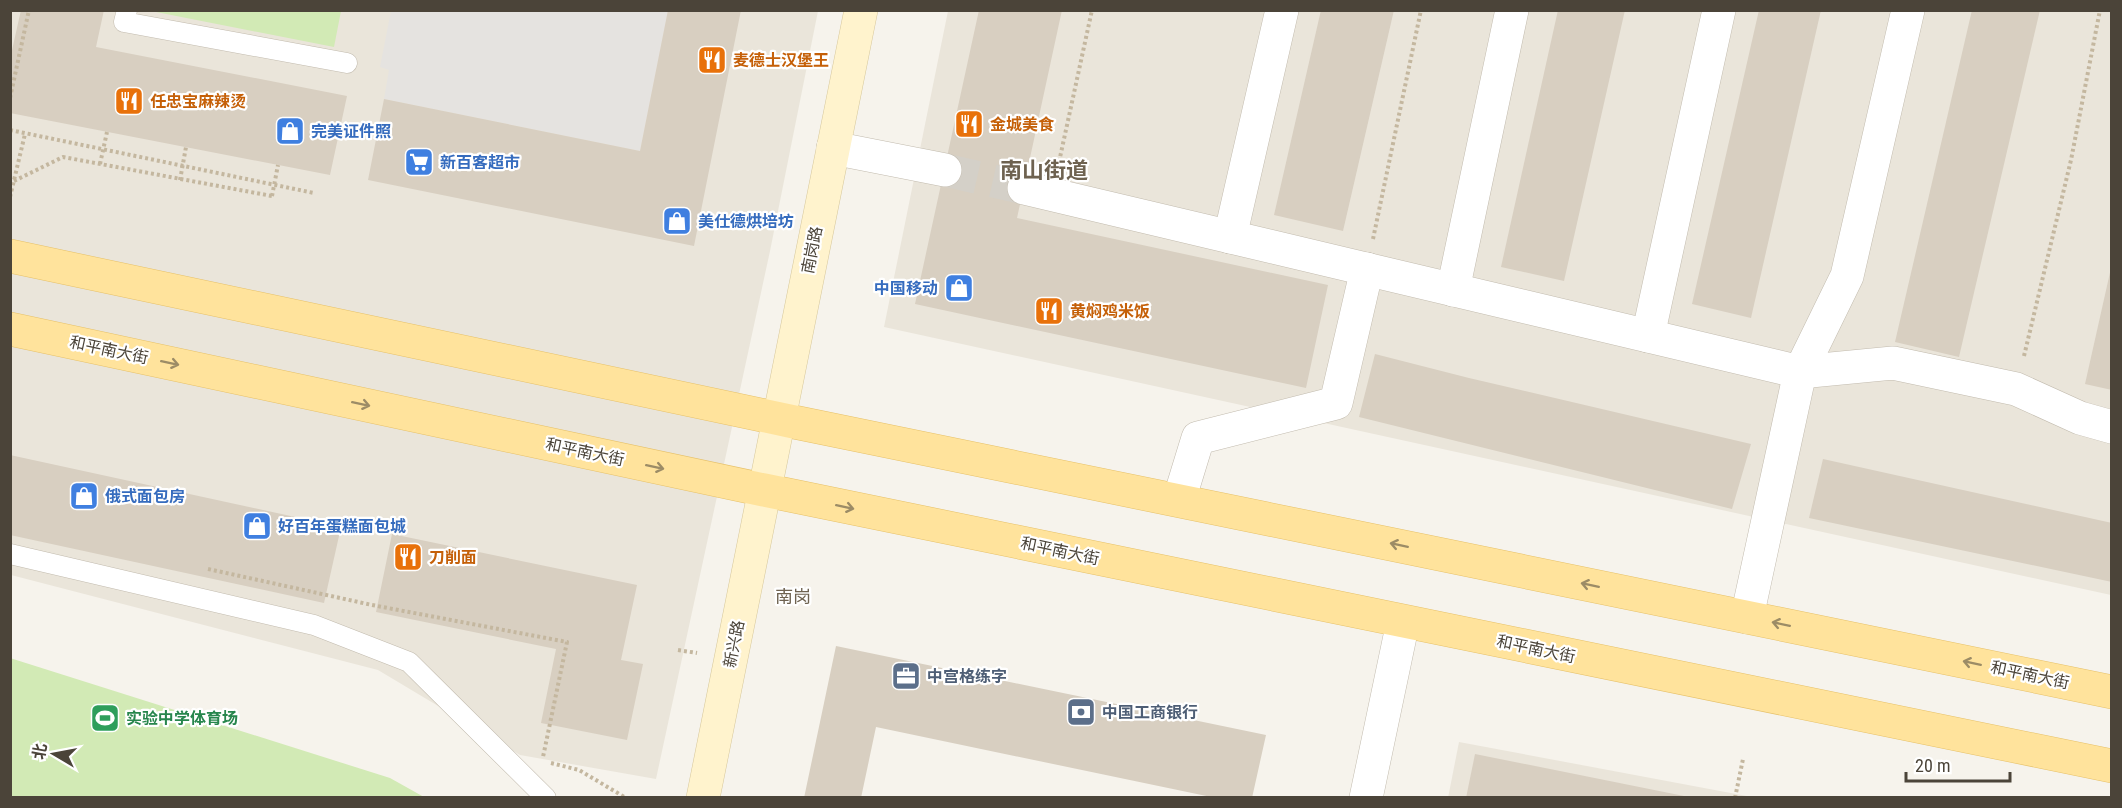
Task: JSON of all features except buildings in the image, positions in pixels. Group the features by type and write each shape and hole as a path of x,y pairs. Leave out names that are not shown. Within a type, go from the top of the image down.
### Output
{"main road":[{"name":"和平南大街","path":"10,256 778,418 2111,691"},
{"name":"和平南大街","path":"10,329 764,490 2112,766"}],"street":[{"name":"南岗路","path":"764,490 861,10"},
{"path":"1230,237 1282,10"},
{"path":"1453,290 1512,10"},
{"path":"1648,336 1719,10"},
{"path":"1747,617 1800,372 1847,276 1908,10"},
{"path":"833,148 945,170"},
{"path":"1038,191 1800,372 1893,363 2016,389 2080,418 2112,427"},
{"path":"1179,500 1198,438 1336,403 1367,269"},
{"name":"新兴路","path":"703,798 764,490"},
{"path":"1366,798 1403,622"}],"lane":[{"path":"127,10 124,22 347,63"},
{"path":"10,554 314,625 409,662 546,798"}],"path":[{"path":"10,98 29,10"},
{"path":"1038,191 1092,10"},
{"path":"1367,269 1421,10"},
{"path":"2016,389 2071,160 2100,10"},
{"path":"10,130 314,193"},
{"path":"100,164 107,132"},
{"path":"10,197 25,134"},
{"path":"180,180 186,147"},
{"path":"14,181 63,157 272,196 278,165"},
{"path":"372,605 567,642 542,761 579,770 626,798"},
{"path":"1735,798 1743,759"}],"shaded area":[{"path":"10,11 818,11 770,251 656,779 520,755 378,670 11,575"},
{"path":"391,11 668,11 640,151 384,99 389,70 380,67"},
{"path":"948,11 2111,11 2111,595 884,327"},
{"path":"1459,742 1752,797 1448,798"}],"green space":[{"path":"146,10 341,10 341,11 334,47"},
{"name":"实验中学体育场","path":"10,658 390,778 424,797 11,797"}],"tunnel":[{"path":"945,170 1024,188"}],"place":[{"name":"麦德士汉堡王","path":"712,60"},
{"name":"任忠宝麻辣烫","path":"129,101"},
{"name":"金城美食","path":"969,124"},
{"name":"完美证件照","path":"290,131"},
{"name":"新百客超市","path":"419,162"},
{"name":"美仕德烘培坊","path":"677,221"},
{"name":"中国移动","path":"959,288"},
{"name":"黄焖鸡米饭","path":"1049,311"},
{"name":"俄式面包房","path":"84,496"},
{"name":"好百年蛋糕面包城","path":"257,526"},
{"name":"刀削面","path":"408,557"},
{"name":"中宫格练字","path":"906,676"},
{"name":"中国工商银行","path":"1081,712"},
{"name":"实验中学体育场","path":"105,718"}],"district":[{"name":"南山街道","path":"1044,170"},
{"name":"南岗","path":"793,596"}]}
